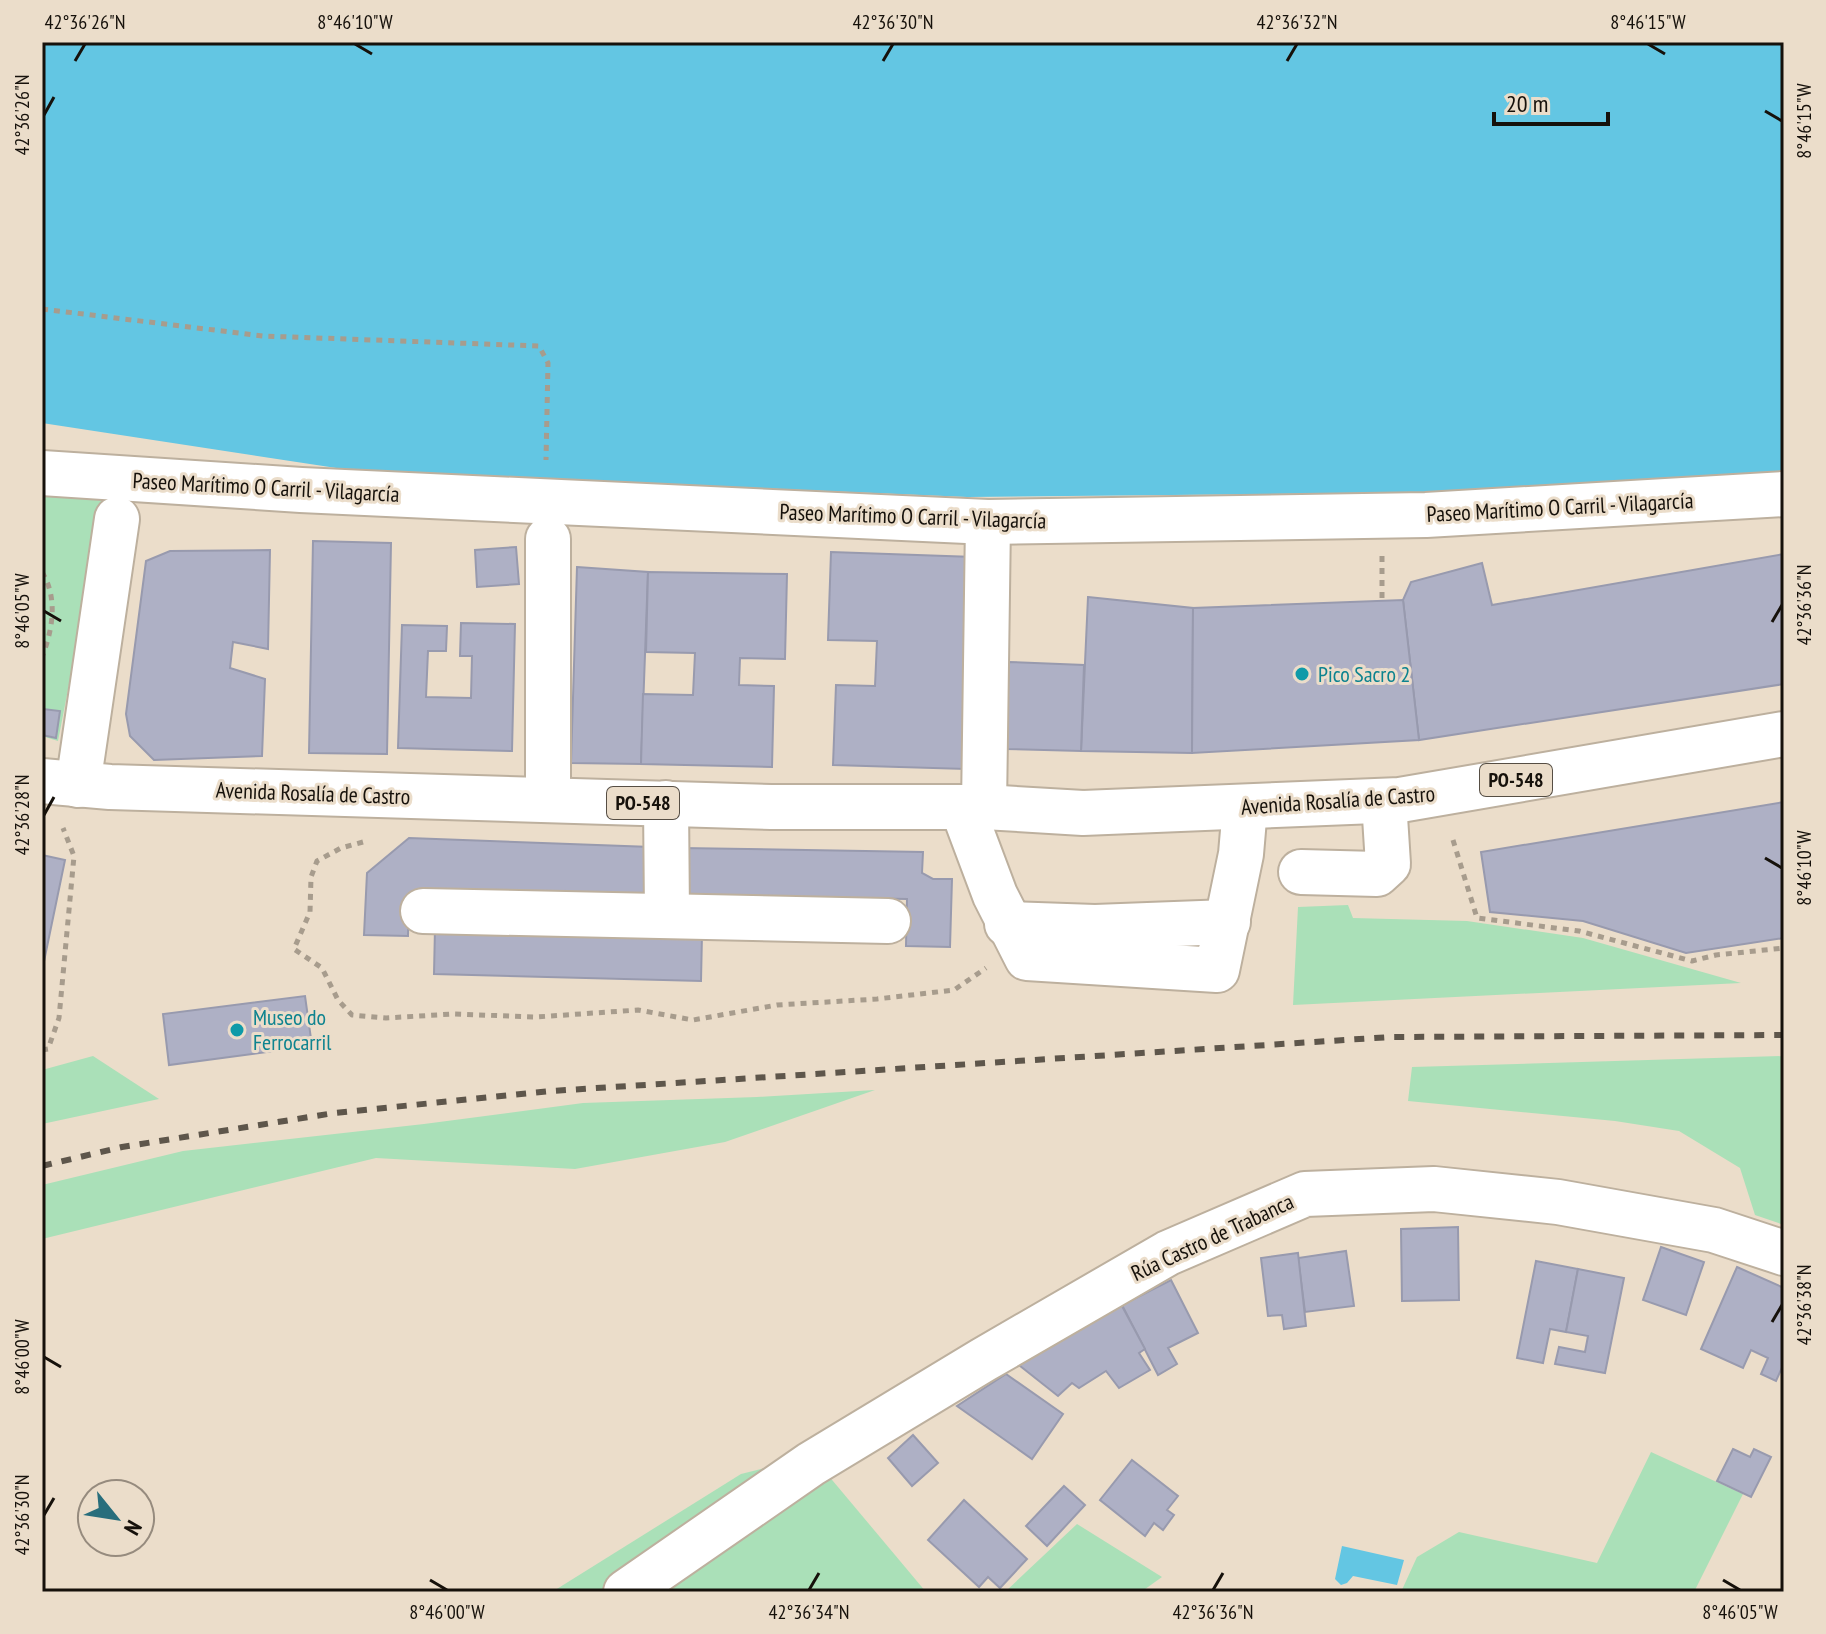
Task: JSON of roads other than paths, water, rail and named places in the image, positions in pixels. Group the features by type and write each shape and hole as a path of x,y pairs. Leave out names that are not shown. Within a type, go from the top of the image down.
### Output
{"street":[{"name":"Paseo Marítimo O Carril - Vilagarcía","path":"42,473 301,490 546,520 988,522 1426,515 1784,494"},
{"name":"Avenida Rosalía de Castro","path":"117,519 60,783 771,807 973,807 1083,813 1400,800 1784,734"},
{"path":"546,520 548,800"},
{"path":"988,522 973,807 1007,924 1027,958 1217,970 1241,854 1245,807"},
{"path":"1301,872 1377,874 1388,864 1384,801"},
{"path":"666,803 667,915"},
{"path":"423,911 888,921"},
{"name":"Rúa Castro de Trabanca","path":"626,1592 811,1464 983,1360 1168,1253 1305,1194 1434,1189 1558,1202 1714,1230 1784,1253"}],"water":[{"path":"42,42 1784,42 1784,489 967,497 356,471 42,423"},
{"path":"1342,1546 1404,1560 1397,1585 1353,1576 1341,1585 1335,1579"}],"railway":[{"path":"42,1166 122,1147 334,1113 551,1091 1391,1037 1784,1035"}],"place":[{"name":"Pico Sacro 2","path":"1302,674"},
{"name":"Museo do Ferrocarril","path":"237,1030"}]}
